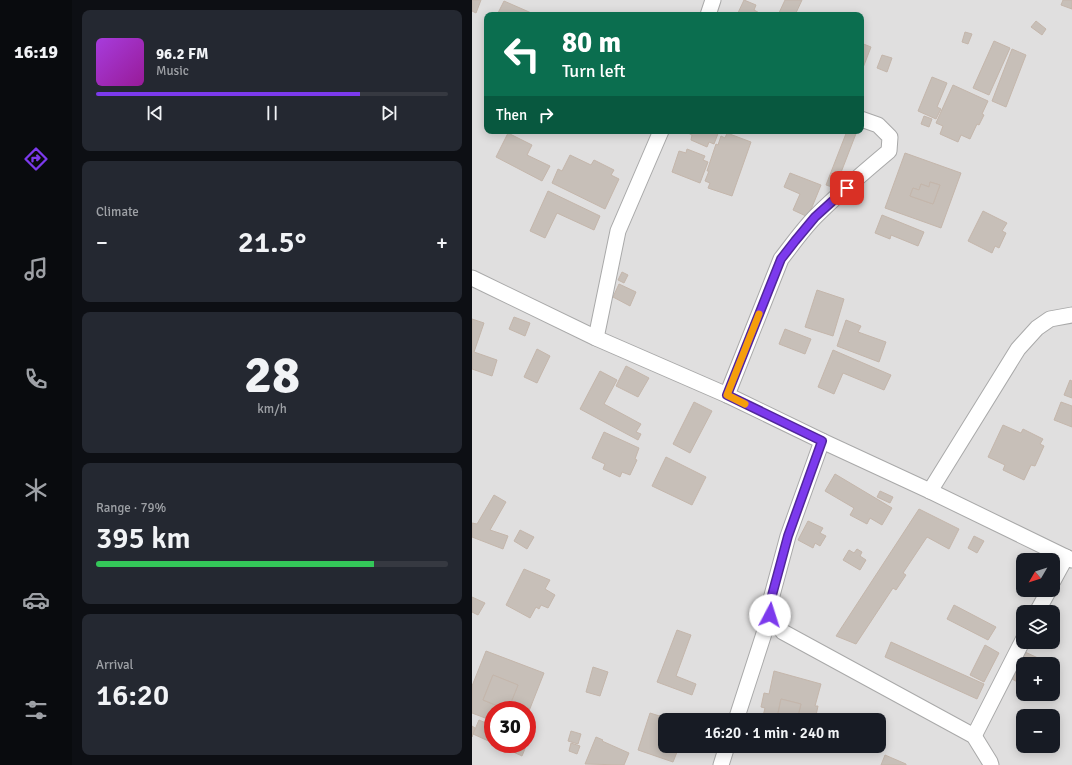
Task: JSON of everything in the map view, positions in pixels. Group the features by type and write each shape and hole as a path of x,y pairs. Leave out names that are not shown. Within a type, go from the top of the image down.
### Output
{"street":[{"path":"709,12 713,0"},
{"path":"727,395 781,259 815,217 889,151 890,138 878,125 864,120"},
{"path":"596,338 618,231 660,134"},
{"path":"472,278 596,338 727,395 1069,558 1060,572"},
{"path":"930,491 1018,349 1037,328 1050,319 1072,315"},
{"path":"738,713 770,615 771,599 788,536 822,441"},
{"path":"770,615 783,632 974,736 991,765"},
{"path":"974,736 1018,649"},
{"path":"721,765 725,753"}],"shaded area":[{"path":"472,0 1072,0 1072,765 472,765"}],"building":[{"path":"472,0 481,0 476,13 472,11"},
{"path":"744,0 756,5 754,10 758,12 738,12"},
{"path":"785,0 802,0 796,12 779,12"},
{"path":"1063,0 1072,0 1072,9 1061,5"},
{"path":"504,1 529,12 498,12"},
{"path":"1036,21 1046,29 1042,35 1031,27"},
{"path":"965,32 972,34 968,44 962,42"},
{"path":"994,41 1010,48 989,95 973,88"},
{"path":"864,44 871,47 864,65"},
{"path":"1012,49 1026,55 1006,107 992,101"},
{"path":"882,55 892,58 887,72 877,68"},
{"path":"932,77 947,83 937,107 941,109 936,119 918,111"},
{"path":"953,85 988,101 982,114 984,115 979,125 977,124 970,139 961,135 958,142 940,134 943,126 936,123"},
{"path":"924,116 932,119 929,127 921,124"},
{"path":"508,134 510,134 532,145 527,155 550,166 542,181 496,157"},
{"path":"690,134 718,134 714,144 709,142 707,147 691,140 692,135"},
{"path":"727,134 730,134 751,142 732,196 708,188 710,183 705,181 716,144 718,145 721,136 725,138"},
{"path":"846,134 856,134 835,188 826,185"},
{"path":"687,149 705,156 703,160 708,162 700,183 672,172 679,151 686,153"},
{"path":"905,153 961,173 941,228 885,208","holes":["930,182 940,185 933,204 910,196 913,188 919,190 921,184 929,187"]},
{"path":"570,155 591,165 594,160 614,170 611,175 619,179 605,209 552,183 558,169 562,171"},
{"path":"790,173 821,185 808,217 793,210 800,194 784,187"},
{"path":"930,182 940,185 933,204 910,196 913,188 919,190 921,184 929,187"},
{"path":"548,191 600,216 594,230 557,213 545,238 530,231"},
{"path":"983,211 1007,223 1002,231 1006,233 999,248 995,246 992,253 968,241"},
{"path":"882,215 924,232 918,246 891,235 890,239 875,233"},
{"path":"622,272 628,275 624,283 618,280"},
{"path":"619,284 636,292 630,306 613,297"},
{"path":"817,290 844,299 833,336 805,327"},
{"path":"514,317 530,323 525,336 509,329"},
{"path":"472,319 484,323 474,352 497,360 492,376 472,369"},
{"path":"846,320 861,326 858,332 886,342 879,362 837,346"},
{"path":"785,329 811,339 805,354 779,344"},
{"path":"537,349 550,356 537,383 524,377"},
{"path":"833,350 891,375 884,390 843,373 834,394 818,387"},
{"path":"626,366 649,378 638,397 616,386"},
{"path":"600,371 617,380 604,404 641,424 636,432 641,434 638,440 580,409"},
{"path":"1070,380 1072,381 1072,398 1064,395"},
{"path":"694,402 712,411 690,453 673,444"},
{"path":"1061,402 1072,406 1072,427 1054,420"},
{"path":"1003,425 1021,433 1023,429 1043,439 1040,444 1044,446 1035,466 1031,465 1024,480 1003,470 1005,465 988,457"},
{"path":"604,432 639,448 635,459 637,460 630,475 622,472 620,477 603,469 605,464 592,458"},
{"path":"666,457 706,477 692,505 652,486"},
{"path":"835,474 892,508 882,525 870,518 867,524 850,515 854,508 825,491"},
{"path":"880,491 893,497 890,503 877,497"},
{"path":"494,495 506,502 490,530 508,536 503,549 472,537 472,523 477,524"},
{"path":"919,509 959,529 949,549 927,537 903,573 906,575 896,590 893,588 856,644 836,636"},
{"path":"808,521 823,528 820,533 826,536 820,546 815,543 813,548 798,540"},
{"path":"520,530 534,537 527,549 514,541"},
{"path":"974,536 984,541 977,553 968,548"},
{"path":"857,549 862,552 860,556 866,560 860,570 843,560 849,550 854,553"},
{"path":"524,569 550,580 545,589 555,595 548,608 541,605 539,609 536,607 530,618 506,605"},
{"path":"472,597 485,603 478,615 472,612"},
{"path":"954,605 996,627 988,640 947,619"},
{"path":"677,630 691,635 676,676 696,684 692,695 657,682"},
{"path":"891,642 984,684 977,699 885,657"},
{"path":"985,645 999,653 984,682 970,675"},
{"path":"486,651 544,673 533,701 512,701 518,685 493,675 483,700 486,701 484,701 484,718 472,713 472,686"},
{"path":"1025,652 1036,657 1023,657"},
{"path":"593,667 608,672 600,696 586,692"},
{"path":"774,671 821,684 815,706 818,706 816,713 799,713 801,704 781,699 778,713 764,713 765,708 761,707 764,693 769,694"},
{"path":"1016,671 1016,681 1012,679"},
{"path":"493,675 518,685 512,701 483,700"},
{"path":"781,699 801,704 799,713 778,713"},
{"path":"650,713 658,716 658,753 677,753 673,762 638,750"},
{"path":"479,720 484,722 484,739 473,734"},
{"path":"472,726 475,728 472,737"},
{"path":"571,731 581,734 578,744 568,741"},
{"path":"596,737 629,753 624,765 585,764"},
{"path":"571,743 580,746 577,754 569,751"},
{"path":"516,753 523,753 522,756"},
{"path":"885,755 906,764 906,765 881,765"}],"slow traffic":[{"path":"745,404 727,395 759,314"}],"route":[{"path":"770,615 771,599 788,536 822,441 727,395 781,259 815,217 847,188"}]}
